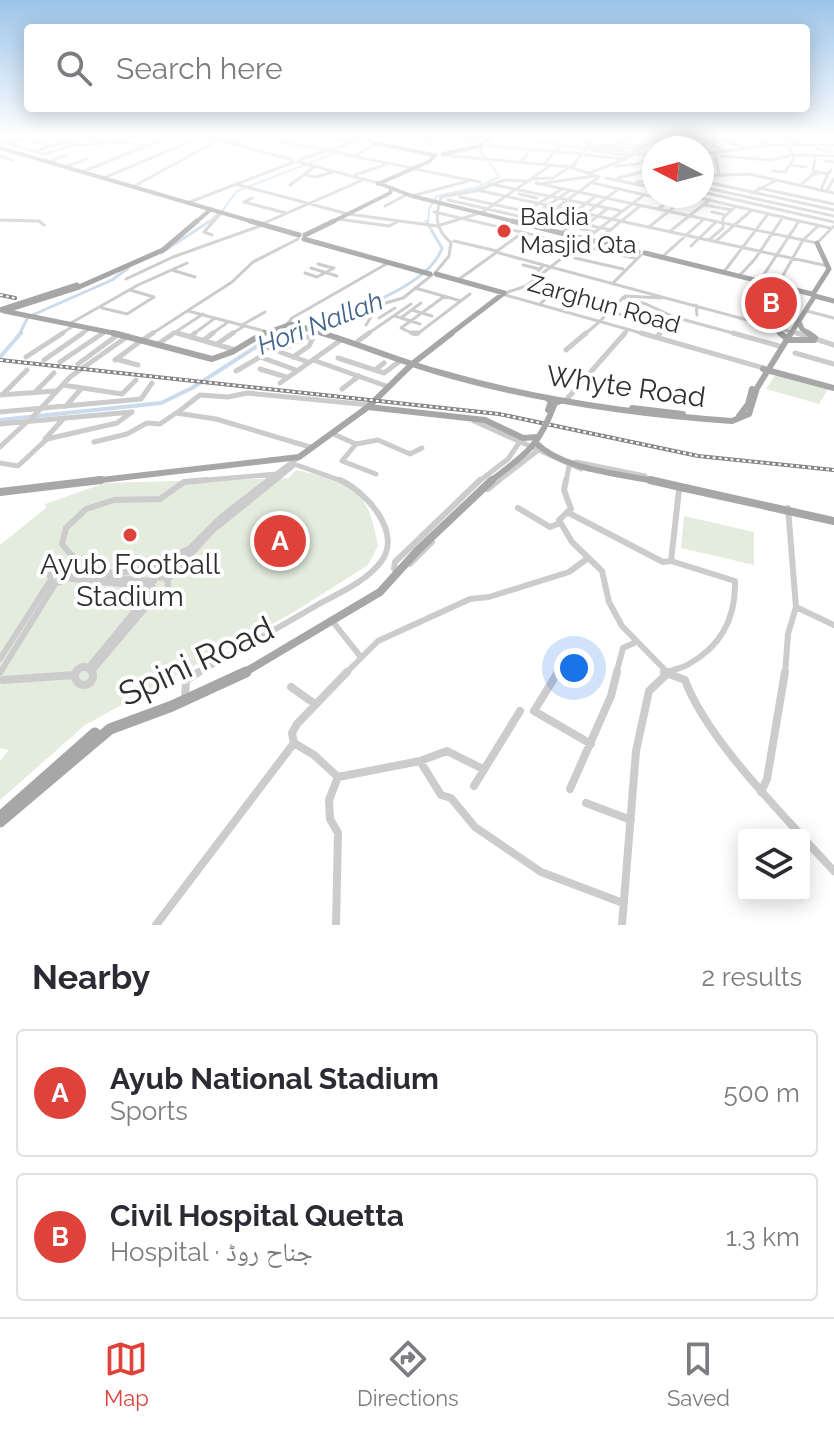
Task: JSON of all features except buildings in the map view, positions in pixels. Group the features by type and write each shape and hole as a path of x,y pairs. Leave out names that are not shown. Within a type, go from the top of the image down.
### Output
{"main road":[{"name":"Zarghun Road","path":"106,179 210,211"},
{"name":"Zarghun Road","path":"111,179 210,211 501,293"},
{"path":"385,185 386,179"},
{"path":"378,184 389,179"},
{"path":"378,184 399,192"},
{"path":"378,184 399,192 487,207 641,254"},
{"path":"302,237 399,192"},
{"path":"447,201 475,208 487,207"},
{"path":"2,310 79,285 163,250 210,211"},
{"name":"Zarghun Road","path":"302,237 501,293"},
{"path":"588,237 641,254 834,300"},
{"path":"767,367 828,271 817,243"},
{"path":"2,310 79,285"},
{"path":"2,310 79,285"},
{"path":"0,492 295,462 310,447 372,403 412,363 501,293"},
{"path":"693,417 744,418 753,406 767,367 779,346 807,311 813,295"},
{"path":"27,304 31,314"},
{"path":"2,310 124,335 213,358 264,331 287,323 401,360"},
{"path":"799,322 802,329 815,339"},
{"path":"159,344 215,359 287,323"},
{"path":"769,324 815,339"},
{"path":"779,325 790,333"},
{"path":"319,333 401,360"},
{"name":"Whyte Road","path":"401,360 547,398 693,417"},
{"name":"Zarghun Road","path":"767,367 834,386"},
{"name":"Whyte Road","path":"430,368 563,400 693,417"},
{"name":"Whyte Road","path":"430,368 551,401 651,416 693,417"},
{"path":"537,445 551,403 547,398"},
{"path":"537,445 555,403 563,400"},
{"path":"372,403 392,410 485,420 564,461 682,489 834,519"},
{"name":"Spini Road","path":"0,816 93,734 129,715 185,698 374,592 477,487 537,445"},
{"name":"Spini Road","path":"0,822 96,738 125,722 245,673 380,592 395,571"}],"street":[{"path":"136,185 147,179"},
{"path":"187,203 248,179"},
{"path":"290,185 299,179"},
{"path":"365,179 378,184"},
{"path":"126,279 365,179"},
{"path":"466,179 480,182"},
{"path":"477,190 501,179"},
{"path":"507,179 531,180"},
{"path":"523,179 716,222"},
{"path":"537,182 548,179"},
{"path":"537,182 553,179"},
{"path":"537,182 583,179"},
{"path":"458,280 598,179"},
{"path":"614,179 642,185"},
{"path":"772,179 834,193"},
{"path":"800,186 807,179"},
{"path":"821,190 824,179"},
{"path":"826,192 834,179"},
{"path":"385,206 399,192 470,180"},
{"path":"513,215 526,196 531,180"},
{"path":"576,180 642,195"},
{"path":"691,246 758,187 776,180"},
{"path":"632,183 642,182"},
{"path":"810,188 816,182"},
{"path":"489,183 559,208 828,266"},
{"path":"714,183 834,213"},
{"path":"235,184 348,214 437,226 464,218 507,196 526,196"},
{"path":"714,185 747,197 834,213"},
{"path":"503,206 554,187"},
{"path":"714,187 742,201 810,216 833,226"},
{"path":"758,187 834,204"},
{"path":"496,226 562,189"},
{"path":"553,239 618,189"},
{"path":"434,212 469,190"},
{"path":"513,215 475,200 447,201 441,197 477,190 507,196 550,196 622,211"},
{"path":"537,213 569,190"},
{"path":"465,206 487,192"},
{"path":"487,207 501,195"},
{"path":"791,201 794,195"},
{"path":"475,208 510,207 526,196"},
{"path":"556,226 597,196"},
{"path":"501,293 526,286 546,266 642,196"},
{"path":"252,198 244,202 262,210 287,213"},
{"path":"594,232 582,229 617,200"},
{"path":"714,201 833,226"},
{"path":"599,239 640,205"},
{"path":"510,207 513,215"},
{"path":"714,207 732,210"},
{"path":"649,227 672,208"},
{"path":"669,232 700,208"},
{"path":"789,219 802,209"},
{"path":"715,242 752,210"},
{"path":"210,211 204,232 212,235"},
{"path":"527,211 611,230"},
{"path":"759,282 788,237 801,221 815,211"},
{"path":"434,212 577,246 641,254"},
{"path":"434,212 437,226 450,242 779,325"},
{"path":"712,214 734,225 817,243 833,226"},
{"path":"723,273 768,214"},
{"path":"738,277 783,217"},
{"path":"338,219 389,226 400,220"},
{"path":"661,258 704,219"},
{"path":"709,240 723,228 724,219"},
{"path":"0,220 38,221 44,225"},
{"path":"776,286 803,240 819,225"},
{"path":"138,365 115,360 232,282 253,262 302,237"},
{"path":"288,244 319,242"},
{"path":"268,353 319,333 358,311 403,298 433,274 449,256 450,242"},
{"path":"612,282 641,254"},
{"path":"612,282 641,254"},
{"path":"26,357 90,310 101,308 130,290 187,263 173,257"},
{"path":"575,258 623,269"},
{"path":"287,323 389,262"},
{"path":"305,273 317,277 334,268 318,264"},
{"path":"523,265 546,266"},
{"path":"534,278 546,266"},
{"path":"311,268 337,276"},
{"path":"171,270 195,277"},
{"path":"534,278 571,288"},
{"path":"612,282 769,324"},
{"path":"414,288 461,301"},
{"path":"101,308 127,314 154,297 130,290"},
{"path":"541,303 554,292 566,293"},
{"name":"Zarghun Road","path":"501,293 767,367"},
{"name":"Zarghun Road","path":"501,293 767,367"},
{"path":"445,296 401,328 416,335 470,294"},
{"path":"566,350 610,313 622,298"},
{"path":"622,298 663,298"},
{"path":"622,298 671,316 779,346"},
{"path":"358,341 394,316 421,303"},
{"path":"696,305 697,315"},
{"path":"411,307 432,316"},
{"path":"401,318 411,307"},
{"path":"386,314 395,308"},
{"path":"187,311 264,331"},
{"path":"358,311 371,317 366,325"},
{"path":"807,311 834,318"},
{"path":"216,345 265,312"},
{"path":"610,313 638,317 642,312"},
{"path":"159,344 203,314"},
{"path":"379,315 386,314 420,324 408,332"},
{"path":"657,337 671,316"},
{"path":"190,337 216,318"},
{"path":"204,341 229,321"},
{"path":"44,360 91,328"},
{"path":"563,400 628,330"},
{"path":"197,331 211,335"},
{"path":"60,362 105,332"},
{"path":"176,333 232,349"},
{"path":"274,362 304,349 319,333"},
{"path":"790,333 833,344"},
{"path":"78,364 124,335"},
{"path":"0,447 63,385 124,335"},
{"path":"280,383 341,340"},
{"path":"290,344 320,355"},
{"path":"263,346 390,386"},
{"path":"795,353 834,364"},
{"path":"328,365 344,355"},
{"path":"349,362 358,357"},
{"path":"236,371 257,358 297,371"},
{"path":"338,358 384,373 401,360"},
{"path":"362,367 369,361"},
{"path":"342,389 384,363"},
{"path":"260,369 287,378"},
{"path":"0,396 27,370"},
{"path":"25,407 32,395 54,373"},
{"path":"116,401 136,380"},
{"path":"1,424 66,406 141,399 152,383"},
{"path":"63,385 122,394"},
{"path":"66,406 81,389"},
{"path":"93,402 101,392"},
{"path":"0,396 55,393"},
{"path":"94,442 127,434 147,423 160,424 200,395 228,397 247,393 372,403"},
{"path":"392,410 455,417 488,425 574,462 685,485 700,491"},
{"path":"0,412 64,418 132,412 116,425 44,440"},
{"path":"176,413 216,419 310,447"},
{"path":"71,432 83,417"},
{"path":"0,463 18,466 64,418"},
{"path":"331,433 356,444 378,440 410,454 422,448"},
{"path":"521,440 508,459 466,491 395,562 395,571 405,569 476,499 537,445"},
{"path":"356,444 342,461 376,474"},
{"path":"537,445 569,466 682,489 671,561"},
{"path":"1,678 75,675 91,669 180,554 220,518 295,462"},
{"path":"59,576 157,585 212,531 295,462"},
{"path":"185,698 186,680 350,586 370,572 386,552 380,517 363,493 348,483 295,462"},
{"path":"518,508 550,527 560,523 571,509 564,490 569,466"},
{"path":"180,554 160,564 113,574 86,568 62,544 69,522 103,502 128,497 160,499 184,482 276,474"},
{"path":"761,792 767,779 784,683 788,634 796,607 788,510"},
{"path":"567,512 663,562 671,561 735,581 736,599 721,639 699,653 688,665 675,666 666,673 662,683 649,691 641,720 622,925"},
{"path":"560,523 572,542 602,571 609,602 636,642 666,673 685,680 705,717 761,792 795,829"},
{"path":"1,678 59,576 66,561 66,551"},
{"path":"338,777 314,755 294,743 292,733 360,656 388,635 448,607 569,572 588,558"},
{"path":"0,659 59,576 79,563"},
{"path":"796,607 834,625"},
{"path":"333,622 360,656"},
{"path":"570,789 611,696 623,648 636,642"},
{"path":"571,651 534,711 591,744"},
{"path":"75,675 76,682 84,683 93,678 91,669"},
{"path":"291,687 315,704"},
{"path":"474,786 520,711"},
{"path":"156,925 294,743"},
{"path":"338,777 420,761 447,751 483,769"},
{"path":"420,761 441,795 451,798 475,827 487,836 541,872 623,903"},
{"path":"336,925 338,833 330,819 329,800 338,777"},
{"path":"586,803 631,820"},
{"path":"810,846 834,871"}],"shaded area":[{"path":"776,374 828,389 819,404 766,389"},
{"path":"296,470 344,484 362,499 369,511 378,546 368,565 294,612 85,725 0,800 0,761 9,750 0,748 0,545 46,508 45,504 105,483 289,478"},
{"path":"684,516 754,532 754,565 681,548"}],"waterway":[{"path":"222,211 237,191 268,179"},
{"name":"Hori Nallah","path":"428,223 429,209 437,196 475,188 494,179"},
{"path":"210,221 217,214"},
{"path":"161,253 210,221"},
{"name":"Hori Nallah","path":"287,333 372,303 417,278 433,264 442,248 426,221"},
{"path":"19,335 28,317 112,280 128,268"},
{"path":"0,357 21,333"},
{"name":"Hori Nallah","path":"0,420 161,403 192,388 265,341 287,333"},
{"name":"Hori Nallah","path":"281,335 287,333"}],"railway":[{"path":"0,295 15,298"},
{"path":"0,360 499,414 698,456 834,470"}],"place":[{"name":"Baldia Masjid Qta","path":"504,231"},
{"name":"Civil Hospital Quetta","path":"771,303"},
{"name":"Ayub Football Stadium","path":"130,535"},
{"name":"Ayub National Stadium","path":"280,541"}]}
